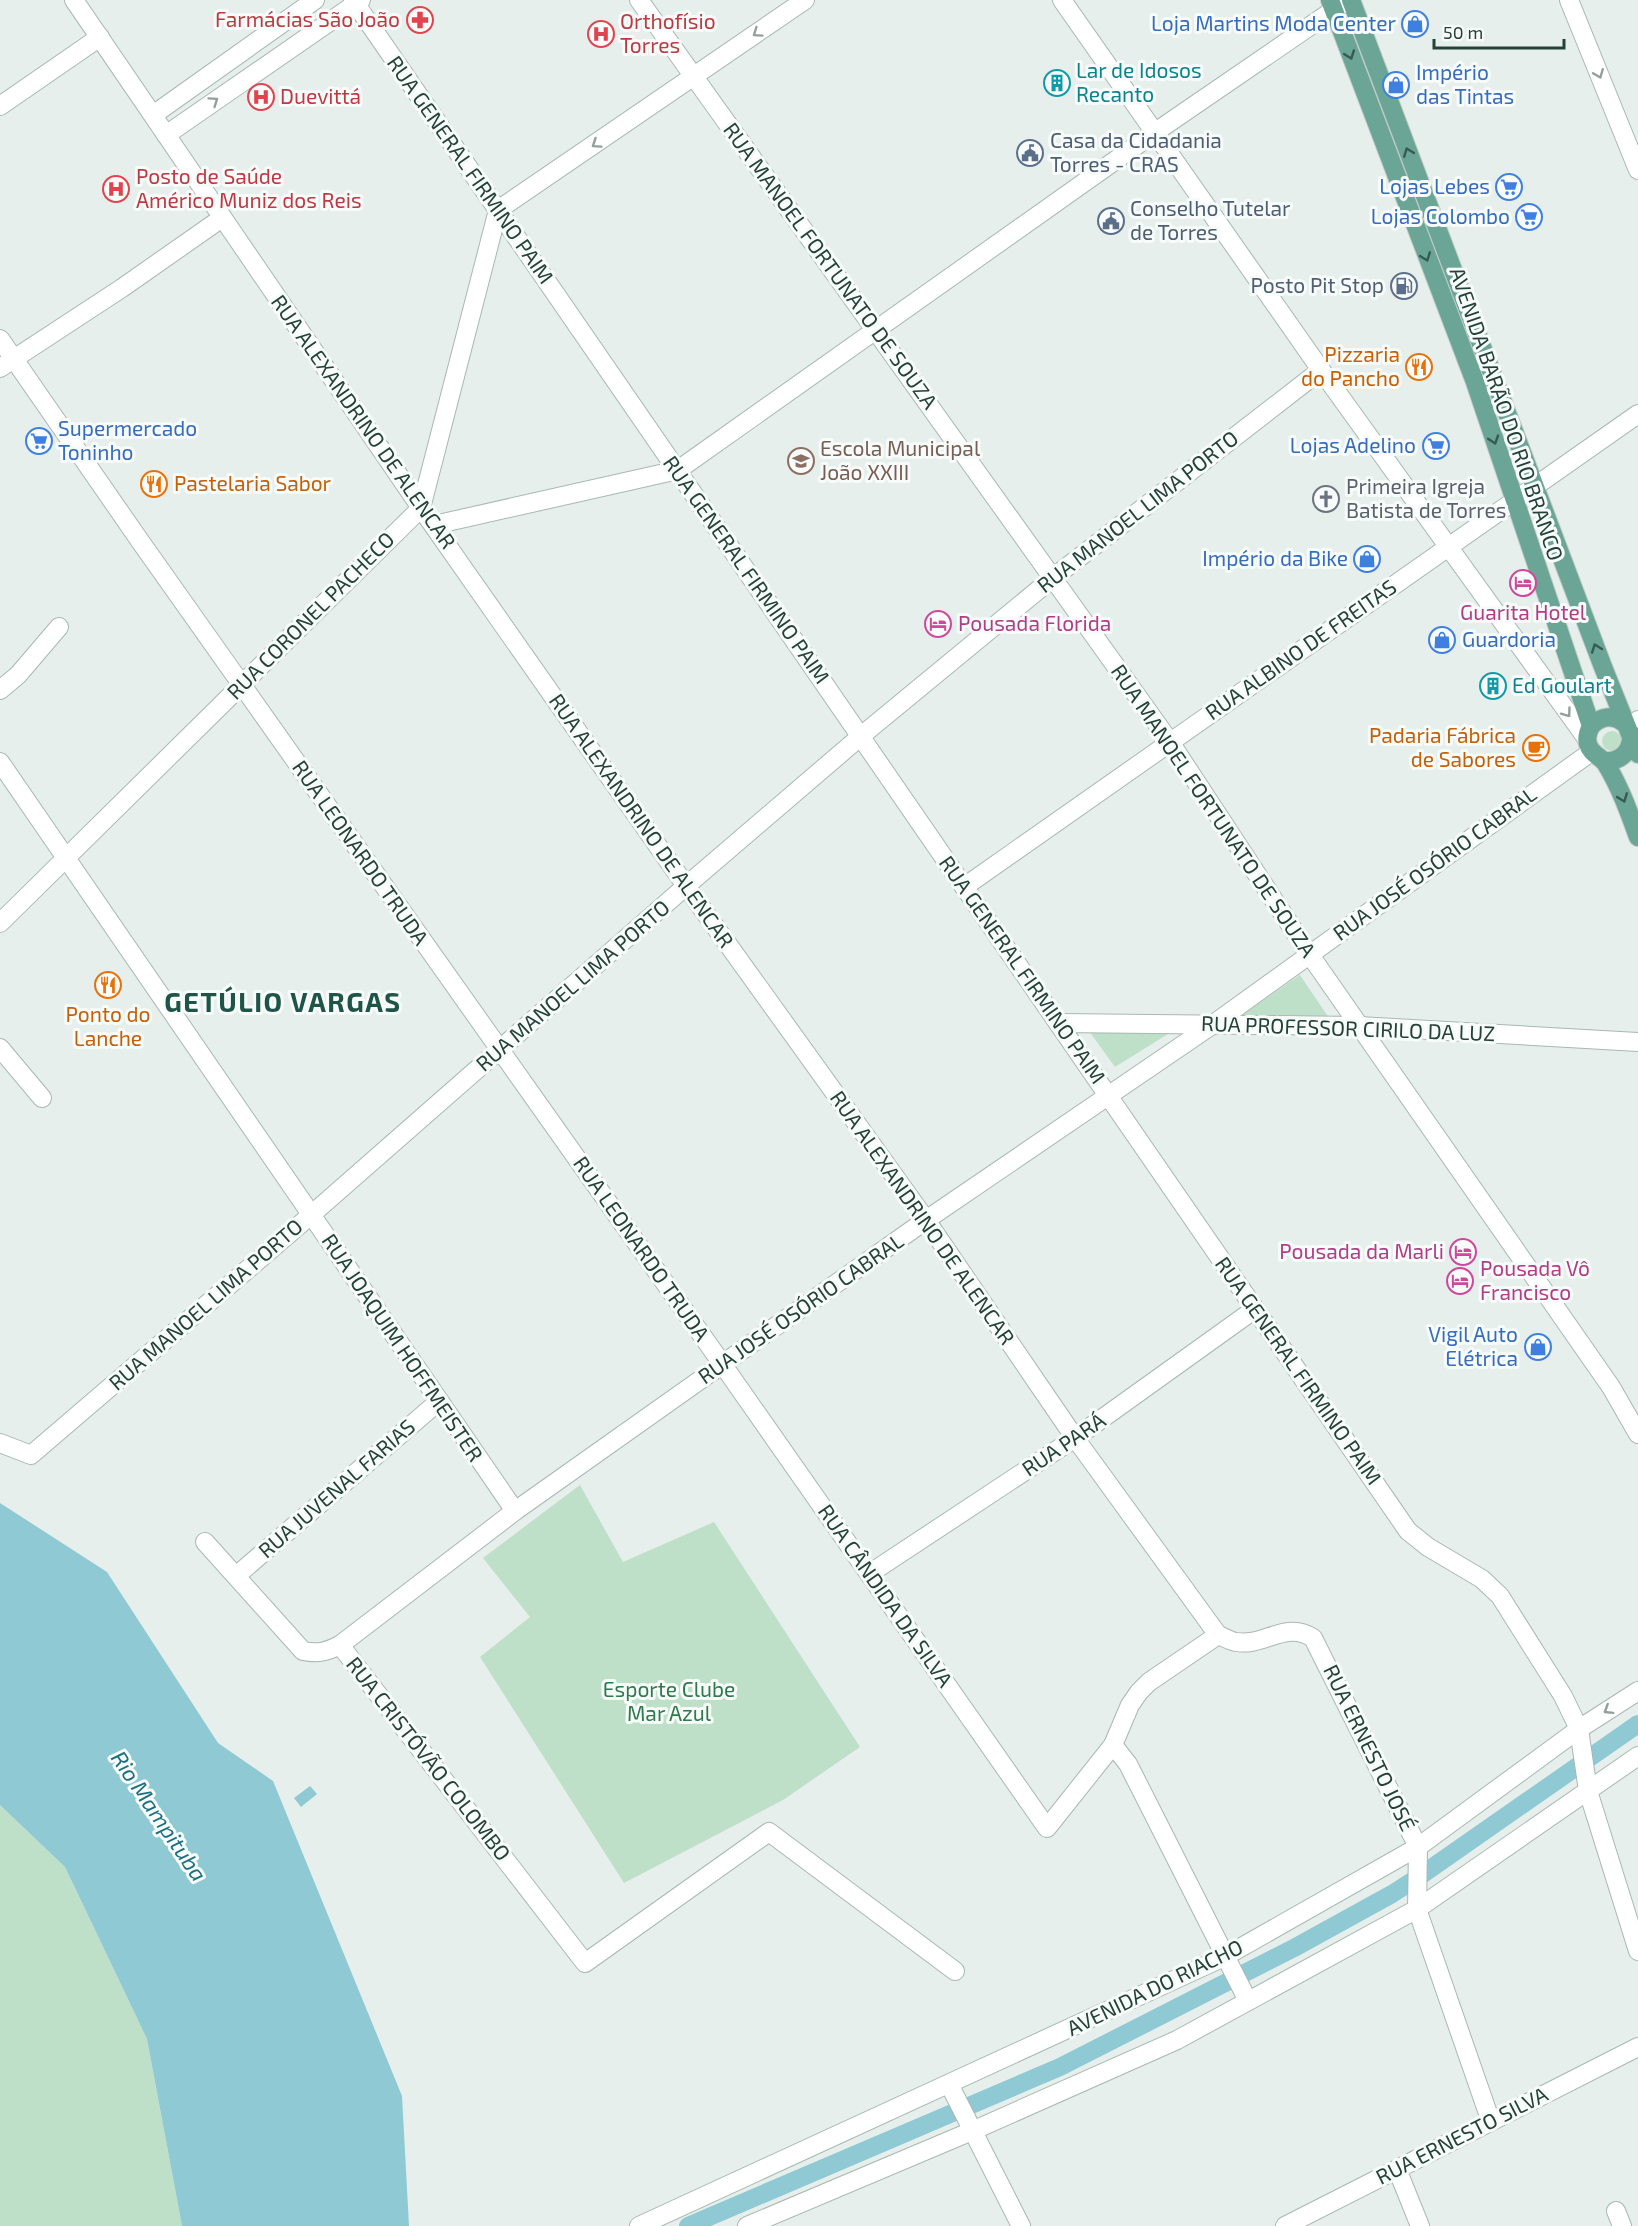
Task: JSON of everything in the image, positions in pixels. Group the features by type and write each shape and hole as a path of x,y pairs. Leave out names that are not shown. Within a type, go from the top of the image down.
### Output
{"main road":[{"name":"AVENIDA BARÃO DO RIO BRANCO","path":"1341,3 1536,485 1630,726 1638,754"},
{"name":"AVENIDA BARÃO DO RIO BRANCO","path":"1341,3 1475,382 1593,744 1620,789 1638,837"},
{"path":"1613,717 1630,726 1630,745 1625,755 1615,760 1593,744 1600,718 1613,717"}],"street":[{"name":"RUA ALEXANDRINO DE ALENCAR","path":"75,0 421,508 686,886 926,1220 1075,1438 1218,1635"},
{"path":"153,116 315,0"},
{"name":"RUA MANOEL FORTUNATO DE SOUZA","path":"639,0 1170,742 1310,955 1611,1387 1638,1434"},
{"path":"421,508 498,210 805,0"},
{"path":"1062,0 1321,370 1593,744"},
{"path":"1569,0 1638,170"},
{"path":"166,135 357,1"},
{"name":"RUA GENERAL FIRMINO PAIM","path":"357,1 498,210 1408,1531 1482,1579 1500,1596 1563,1696 1579,1729 1587,1783 1638,1951"},
{"path":"434,525 678,470 1341,3"},
{"path":"0,106 100,38"},
{"path":"7,363 122,288 222,218"},
{"name":"RUA LEONARDO TRUDA","path":"0,339 7,363 241,685 723,1365"},
{"name":"RUA MANOEL LIMA PORTO","path":"0,1443 31,1455 311,1215 686,886 861,736 1054,577 1321,370"},
{"name":"RUA ALBINO DE FREITAS","path":"964,887 1638,414"},
{"name":"RUA CORONEL PACHECO","path":"0,922 421,508"},
{"path":"0,690 18,675 59,627"},
{"name":"RUA JOSÉ OSÓRIO CABRAL","path":"340,1645 515,1511 926,1220 1212,1025 1310,955 1593,744"},
{"name":"RUA JOAQUIM HOFFMEISTER","path":"0,762 515,1511"},
{"name":"RUA PROFESSOR CIRILO DA LUZ","path":"1058,1023 1359,1026 1638,1042"},
{"path":"0,1048 42,1098"},
{"name":"RUA PARÁ","path":"869,1574 1075,1438 1255,1310"},
{"name":"RUA CÂNDIDA DA SILVA","path":"723,1365 1047,1828 1113,1745"},
{"name":"RUA JUVENAL FARIAS","path":"236,1576 438,1402"},
{"name":"RUA CRISTÓVÃO COLOMBO","path":"205,1542 303,1651 325,1652 340,1645 585,1963 769,1832 956,1971"},
{"name":"RUA ERNESTO JOSÉ","path":"1218,1635 1236,1642 1252,1641 1291,1631 1303,1631 1313,1638 1321,1649 1418,1847"},
{"path":"1218,1635 1138,1692 1113,1745 1128,1764 1248,2001"},
{"name":"AVENIDA DO RIACHO","path":"639,2226 1224,1957 1418,1847 1579,1729 1638,1691"},
{"path":"747,2226 972,2131 1177,2040 1417,1909 1587,1783 1638,1756"},
{"path":"1418,1847 1417,1909 1491,2122"},
{"name":"RUA ERNESTO SILVA","path":"1285,2226 1638,2047"},
{"path":"950,2084 1021,2226"},
{"path":"1397,2169 1420,2226"}],"green space":[{"path":"1612,731 1619,734 1622,741 1619,748 1612,751 1605,748 1602,741 1605,734"},
{"path":"1300,975 1329,1018 1242,1015"},
{"path":"1089,1031 1168,1034 1115,1067"},
{"name":"Esporte Clube Mar Azul","path":"580,1485 623,1562 714,1522 860,1747 783,1800 624,1883 480,1657 530,1617 483,1558"},
{"path":"0,1805 65,1867 147,2039 182,2226 0,2226"}],"water":[{"name":"Rio Mampituba","path":"0,1503 107,1572 218,1743 273,1781 402,2096 409,2226 182,2226 147,2039 65,1867 0,1805"},
{"path":"310,1786 317,1794 301,1807 294,1798"}],"waterway":[{"path":"688,2226 1060,2067 1294,1948 1420,1876 1638,1724"}],"place":[{"name":"Farmácias São João","path":"420,20"},
{"name":"Loja Martins Moda Center","path":"1415,24"},
{"name":"Orthofísio Torres","path":"601,34"},
{"name":"Lar de Idosos Recanto","path":"1057,83"},
{"name":"Império das Tintas","path":"1396,85"},
{"name":"Duevittá","path":"261,97"},
{"name":"Casa da Cidadania Torres - CRAS","path":"1030,153"},
{"name":"Lojas Lebes","path":"1509,187"},
{"name":"Posto de Saúde Américo Muniz dos Reis","path":"116,189"},
{"name":"Lojas Colombo","path":"1529,217"},
{"name":"Conselho Tutelar de Torres","path":"1111,221"},
{"name":"Posto Pit Stop","path":"1404,286"},
{"name":"Pizzaria do Pancho","path":"1419,367"},
{"name":"Supermercado Toninho","path":"39,441"},
{"name":"Lojas Adelino","path":"1436,446"},
{"name":"Escola Municipal João XXIII","path":"801,461"},
{"name":"Pastelaria Sabor","path":"154,484"},
{"name":"Primeira Igreja Batista de Torres","path":"1326,499"},
{"name":"Império da Bike","path":"1367,559"},
{"name":"Guarita Hotel","path":"1523,583"},
{"name":"Pousada Florida","path":"938,624"},
{"name":"Guardoria","path":"1442,640"},
{"name":"Ed Goulart","path":"1493,686"},
{"name":"Padaria Fábrica de Sabores","path":"1536,748"},
{"name":"Ponto do Lanche","path":"108,985"},
{"name":"Pousada da Marli","path":"1463,1252"},
{"name":"Pousada Vô Francisco","path":"1460,1281"},
{"name":"Vigil Auto Elétrica","path":"1538,1347"}],"district":[{"name":"GETÚLIO VARGAS","path":"283,1003"}]}
